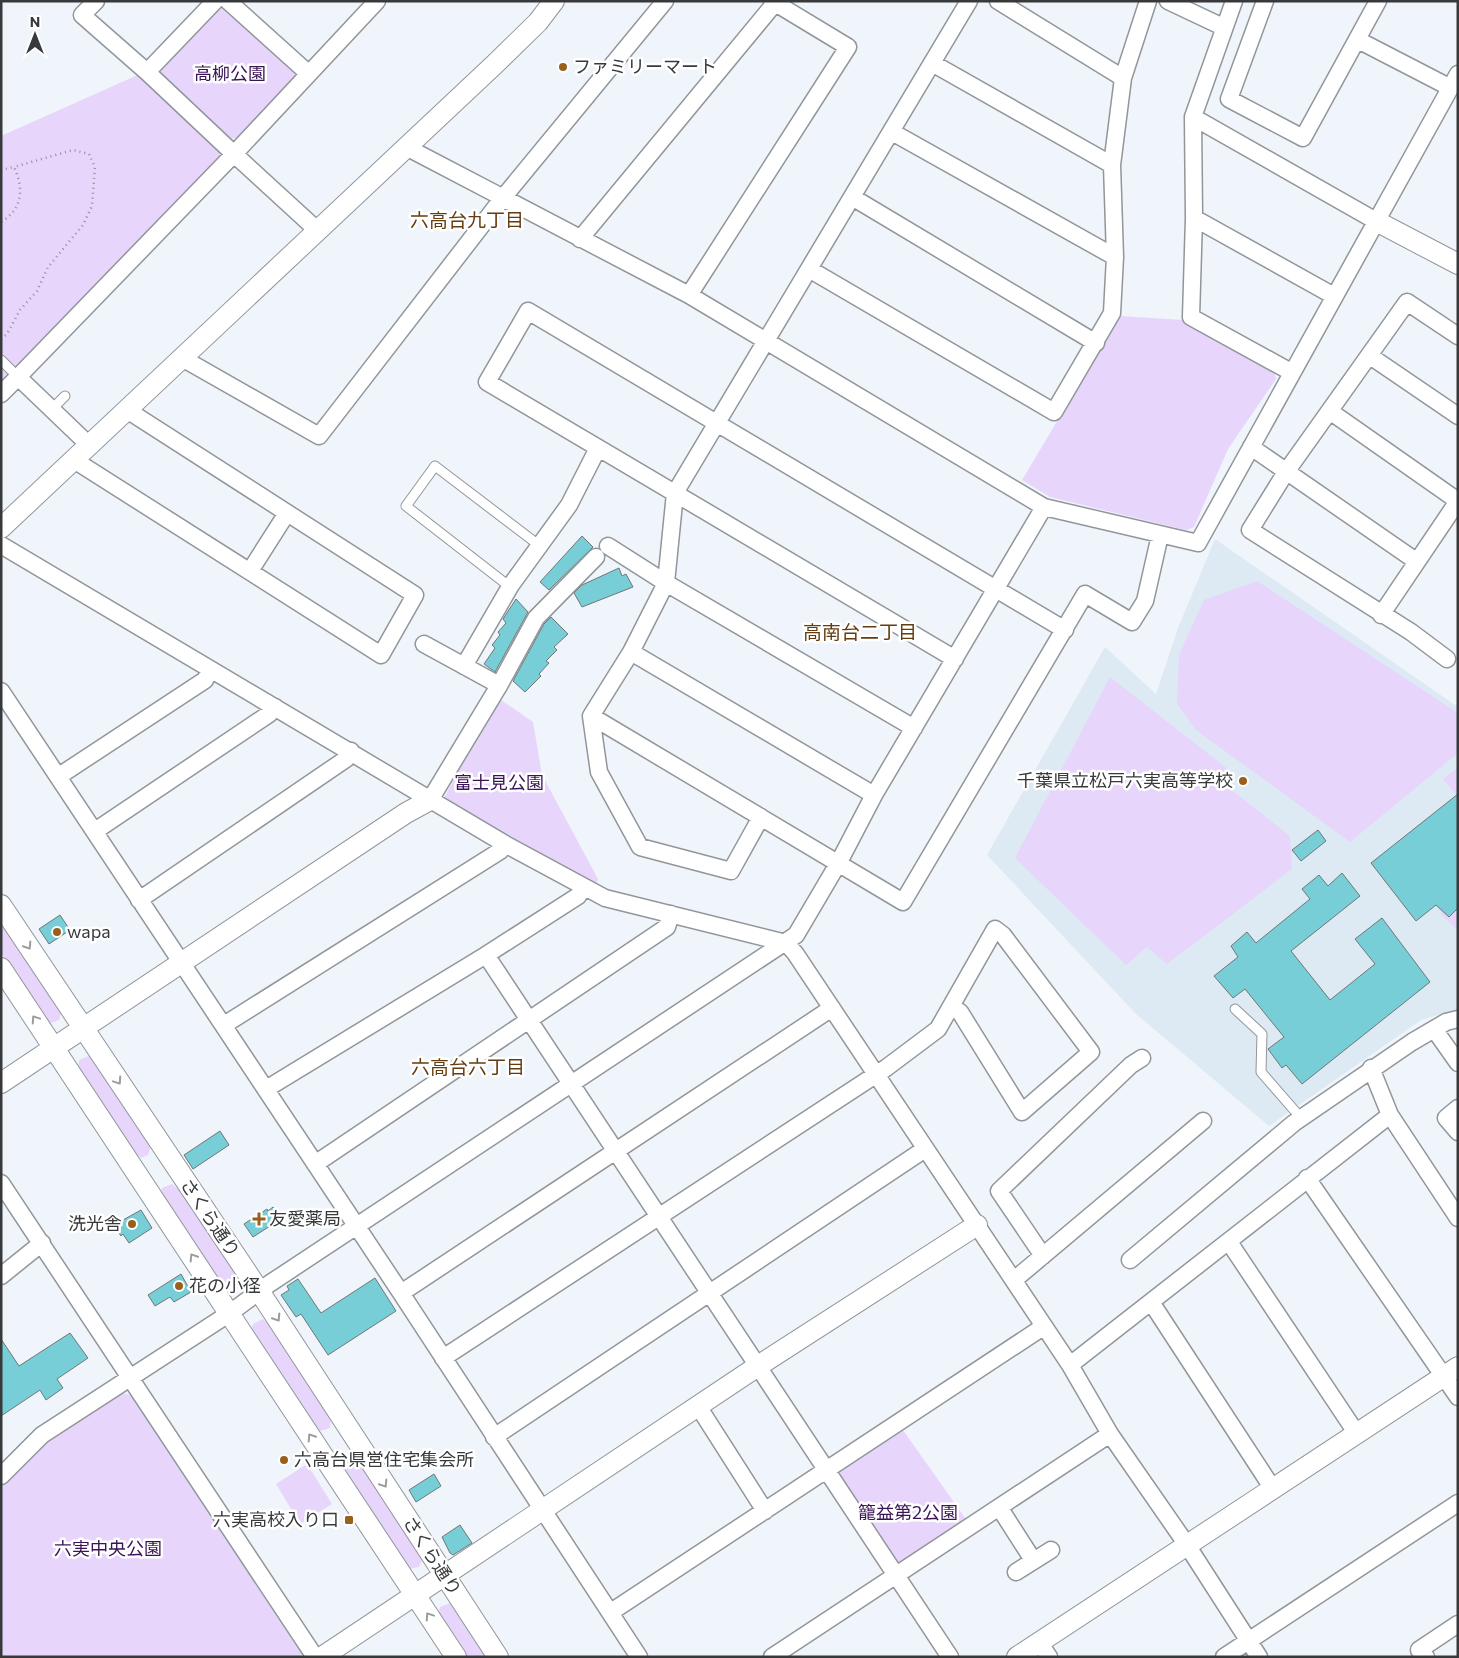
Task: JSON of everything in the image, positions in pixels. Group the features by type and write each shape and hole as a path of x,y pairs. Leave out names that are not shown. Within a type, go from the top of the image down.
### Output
{"street":[{"path":"96,1 82,15 147,72 317,230"},
{"path":"147,72 216,1"},
{"path":"228,1 309,74"},
{"path":"1,394 234,154 377,1"},
{"path":"1,528 538,22 554,1"},
{"path":"182,358 319,436 502,199 665,1"},
{"path":"761,817 731,871 640,847 598,772 591,716 631,652 666,583 675,493 969,1"},
{"path":"998,1 1123,78"},
{"path":"809,269 1054,412 1112,313 1115,257 1112,165 1123,78 1148,1"},
{"path":"1168,1 1223,27"},
{"path":"1234,1 1223,27 1193,117 1194,218 1191,317 1291,372"},
{"path":"1265,1 1229,99 1304,138 1378,1"},
{"path":"580,239 774,2 848,47 689,295"},
{"path":"406,147 502,199 689,295 1044,507 1198,543 1454,80 1358,40"},
{"path":"932,63 1112,165"},
{"path":"1193,117 1376,221 1458,264"},
{"path":"892,132 1115,257"},
{"path":"852,197 1096,343"},
{"path":"1194,218 1334,296"},
{"path":"1447,659 1411,632 1381,615 1250,530 1286,472 1331,412 1408,302 1458,336"},
{"path":"955,659 487,382 528,311 1065,630"},
{"path":"1370,356 1458,416"},
{"path":"18,377 88,445"},
{"path":"74,460 381,655 415,595 286,514 127,410"},
{"path":"1331,412 1458,501 1381,615"},
{"path":"1251,447 1416,561"},
{"path":"464,666 510,587 569,505 598,448"},
{"path":"1,1476 42,1435 230,1313 260,1293 269,1284 357,1228 786,944 796,935 839,862 874,795 1044,507"},
{"path":"250,571 286,514"},
{"path":"591,716 839,862 903,902 1085,594 1132,622 1145,600 1160,535"},
{"path":"1,545 504,844 583,888 606,898 786,944 795,953 1070,1364 1110,1434 1187,1545 1259,1657"},
{"path":"1,1083 406,813 430,800 499,685 536,618 602,552 666,583 914,728"},
{"path":"424,644 499,685"},
{"path":"631,652 874,795"},
{"path":"59,776 205,680 210,670"},
{"path":"1,691 224,1025 639,1657"},
{"path":"95,831 269,714 275,707"},
{"path":"139,900 346,759 351,752"},
{"path":"224,1025 500,851 504,844"},
{"path":"266,1089 486,955 578,896 583,888"},
{"name":"さくら通り","path":"1,905 260,1293 498,1657"},
{"path":"315,1164 667,927 671,914"},
{"path":"442,1358 876,1073 938,1029 951,1006 995,930 1003,935 1091,1052 1022,1112 960,1012 951,1006"},
{"path":"486,955 950,1657"},
{"name":"さくら通り","path":"1,968 456,1657"},
{"path":"401,1293 832,1008"},
{"path":"1130,1260 1301,1118 1371,1068 1434,1029 1458,1019"},
{"path":"1434,1029 1458,1063"},
{"path":"1043,1256 999,1191 1131,1065 1142,1058"},
{"path":"1371,1068 1390,1116 1458,1218"},
{"path":"1458,1108 1446,1118 1458,1132"},
{"path":"1070,1364 1229,1242 1307,1178 1390,1116"},
{"path":"1014,1280 1203,1121"},
{"path":"494,1437 708,1292 925,1149"},
{"path":"1307,1178 1450,1372 1458,1397"},
{"path":"1,1183 315,1657"},
{"path":"322,1657 758,1366 977,1225"},
{"path":"1229,1242 1357,1434"},
{"path":"1,1276 42,1243"},
{"path":"1151,1302 1273,1489"},
{"path":"611,1612 1044,1327"},
{"path":"1017,1657 1044,1650 1187,1545 1450,1372"},
{"path":"698,1406 765,1511"},
{"path":"772,1657 1110,1434"},
{"path":"1224,1657 1458,1503"},
{"path":"999,1507 1034,1560"},
{"path":"1016,1572 1051,1550"},
{"path":"1418,1655 1458,1624"}],"lane":[{"path":"1,360 18,377"},
{"path":"52,409 65,396"},
{"path":"510,587 406,506 435,466 540,546"},
{"path":"1235,1009 1262,1034 1261,1072 1301,1118"}],"path":[{"path":"1,170 73,150 89,154 96,167 92,206 83,225 48,267 37,291 20,310 7,334 1,339"},
{"path":"1,222 10,217 17,205 21,183 14,167"}],"shaded area":[{"name":"千葉県立松戸六実高等学校","path":"1215,539 1458,707 1458,1009 1421,1020 1269,1126 1136,1014 987,855 1105,647 1156,694 1178,628"}],"green space":[{"name":"高柳公園","path":"230,7 295,66 297,77 238,138 228,139 162,76 160,66 216,9"},
{"path":"140,74 218,145 220,159 1,383 1,136"},
{"path":"1120,316 1183,320 1274,371 1276,379 1228,449 1194,527 1186,530 1050,497 1022,480"},
{"path":"1257,581 1458,713 1458,753 1350,842 1196,730 1177,704 1179,655 1204,600"},
{"path":"1110,677 1229,770 1229,788 1290,836 1292,869 1167,964 1147,947 1126,965 1015,858"},
{"name":"富士見公園","path":"498,698 533,722 542,775 598,879 595,887 506,837 444,798"},
{"path":"1458,768 1458,797 1443,779"},
{"path":"1457,894 1458,931 1441,914 1439,908"},
{"path":"1,916 62,1011 59,1020 51,1023 45,1020 1,953"},
{"path":"89,1056 94,1058 151,1146 148,1155 141,1158 135,1154 78,1069 79,1060"},
{"path":"172,1184 183,1193 236,1274 233,1284 225,1287 219,1283 161,1197 162,1188"},
{"path":"263,1319 273,1329 331,1418 330,1428 320,1431 313,1426 251,1332 253,1324"},
{"name":"六実中央公園","path":"122,1393 136,1396 302,1650 301,1657 1,1657 1,1488 27,1458 48,1441"},
{"name":"籠益第2公園","path":"898,1423 970,1525 896,1575 827,1470"},
{"path":"351,1455 356,1457 423,1558 419,1567 409,1569 340,1468 341,1459"},
{"path":"307,1464 332,1504 300,1524 276,1484"},
{"path":"450,1603 454,1605 489,1657 465,1657 438,1616 440,1607"}],"building":[{"path":"582,536 593,547 549,590 540,582"},
{"path":"619,568 622,576 626,574 633,587 582,607 574,593 582,585"},
{"path":"516,599 528,612 495,672 484,664 495,648 492,645 500,635 498,632 506,623 503,619"},
{"path":"551,617 568,634 554,647 557,650 546,661 549,663 539,674 541,676 525,692 513,681 544,624"},
{"path":"1458,794 1458,908 1449,917 1436,905 1416,921 1371,863"},
{"path":"1318,830 1326,841 1301,861 1292,850"},
{"path":"1342,873 1360,896 1291,951 1330,1000 1375,964 1355,939 1382,918 1430,982 1302,1084 1286,1065 1282,1068 1268,1049 1284,1037 1245,989 1233,998 1214,976 1238,957 1231,946 1247,932 1256,943 1310,899 1302,889 1319,875 1328,886"},
{"path":"60,915 70,930 49,944 39,929"},
{"path":"220,1131 229,1145 193,1169 184,1155"},
{"path":"273,1207 281,1219 253,1237 244,1224"},
{"path":"141,1210 152,1228 129,1243 123,1234 121,1236 114,1225"},
{"path":"181,1274 191,1292 174,1302 170,1297 155,1306 148,1295"},
{"path":"375,1278 396,1311 328,1355 301,1314 296,1317 281,1295 289,1290 287,1286 298,1279 321,1313"},
{"path":"70,1333 88,1358 57,1379 63,1388 46,1400 40,1390 1,1416 1,1339 19,1366"},
{"path":"434,1474 441,1486 416,1502 409,1490"},
{"path":"460,1525 472,1543 453,1555 450,1553 442,1537"}],"place":[{"name":"ファミリーマート","path":"563,67"},
{"name":"千葉県立松戸六実高等学校","path":"1243,781"},
{"name":"wapa","path":"57,932"},
{"name":"友愛薬局","path":"259,1219"},
{"name":"洗光舎","path":"132,1224"},
{"name":"花の小径","path":"179,1286"},
{"name":"六高台県営住宅集会所","path":"284,1460"},
{"name":"六実高校入り口","path":"349,1520"}],"district":[{"name":"六高台九丁目","path":"467,220"},
{"name":"高南台二丁目","path":"860,632"},
{"name":"六高台六丁目","path":"468,1067"}]}
